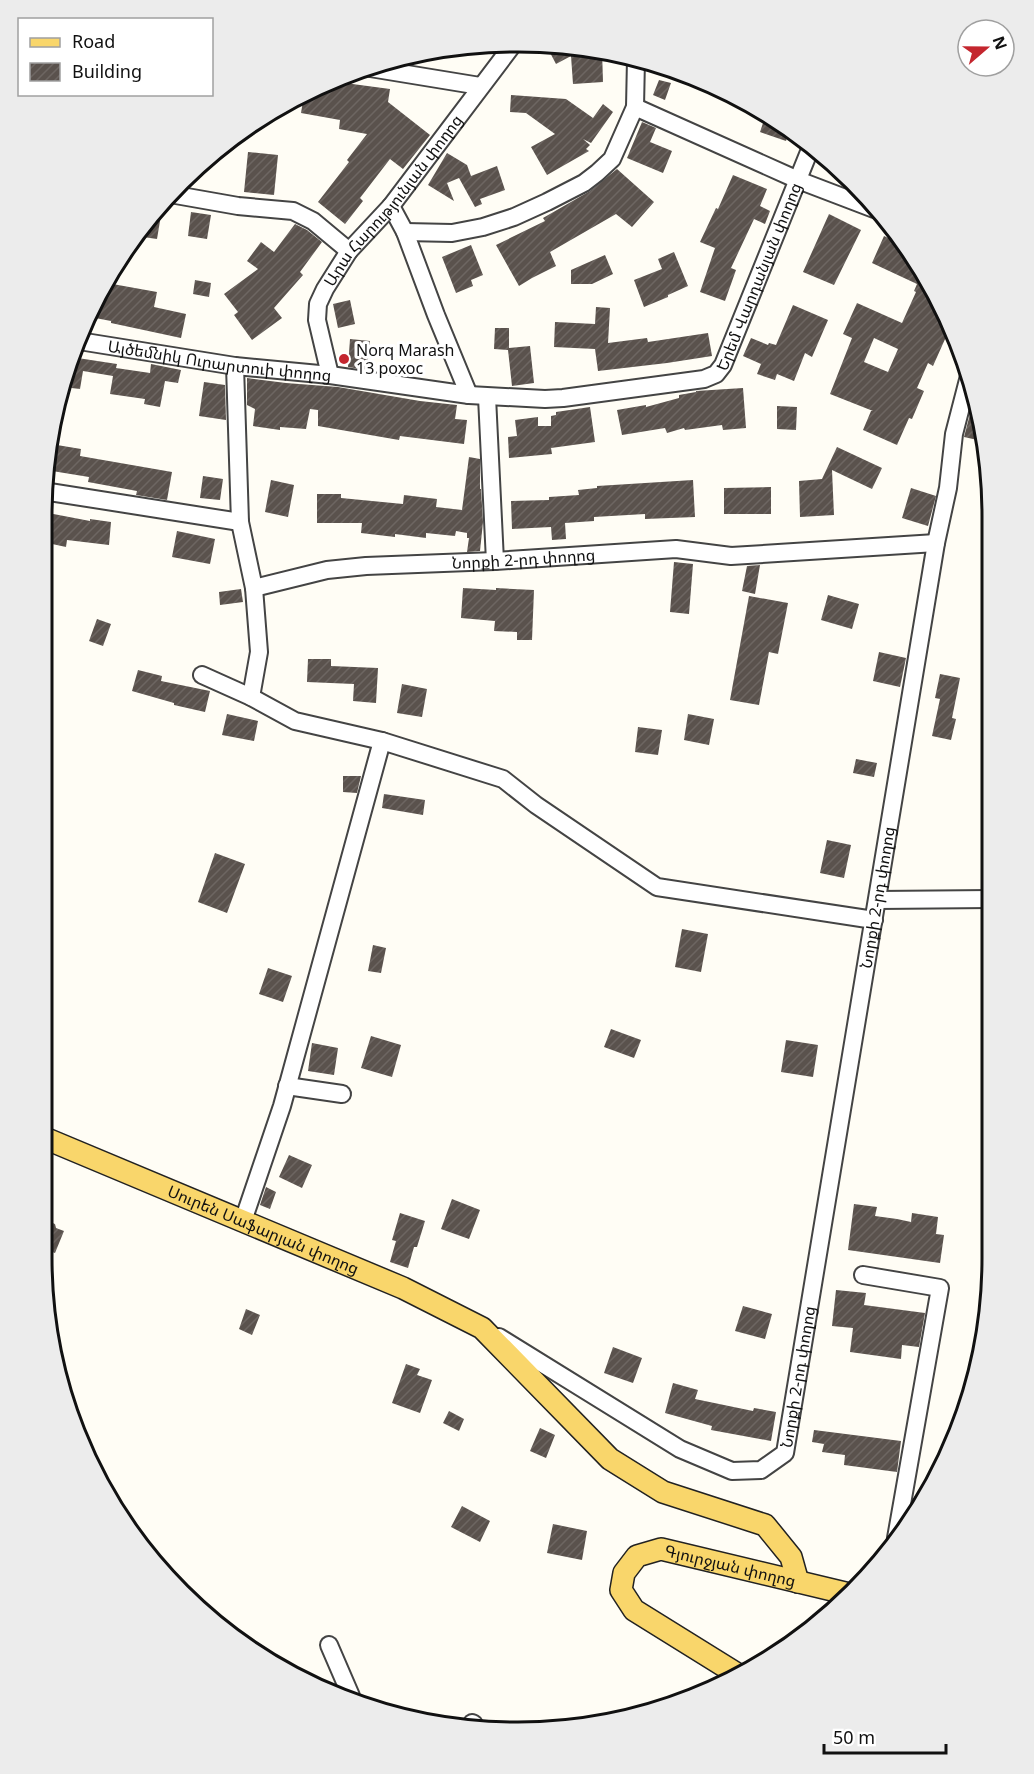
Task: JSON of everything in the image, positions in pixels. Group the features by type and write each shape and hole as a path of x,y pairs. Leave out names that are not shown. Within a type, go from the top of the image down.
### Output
{"main road":[{"name":"Սուրեն Սաֆարյան փողոց","path":"52,1141 403,1288 482,1328"},
{"path":"482,1328 610,1459 663,1492 765,1525 791,1557 798,1582"},
{"name":"Գյուրջյան փողոց","path":"730,1670 634,1610 621,1590 624,1573 637,1556 661,1549 838,1591"}],"street":[{"name":"Արա Հարությունյան փողոց","path":"330,375 317,320 318,304 325,289 349,251 391,206 507,52"},
{"name":"Արա Հարությունյան փողոց","path":"405,232 452,233 483,227 514,217 584,183 612,159 635,107 636,68"},
{"path":"387,71 480,86"},
{"path":"635,107 798,180 858,203"},
{"name":"Երեմ Վարդանյան փողոց","path":"470,394 487,397 563,398 704,379 716,374 723,365 808,155"},
{"path":"182,196 238,206 293,211 313,221 349,251"},
{"path":"391,206 405,232 436,315 470,394"},
{"name":"Այծեմնիկ Ուրարտուի փողոց","path":"87,342 235,366 330,375 470,394"},
{"path":"235,366 240,522 254,588 259,652 251,698"},
{"name":"Նորքի 2-րդ փողոց","path":"482,1328 680,1449 732,1471 761,1470 786,1453 936,543 948,488 954,434 965,393"},
{"path":"487,397 495,561"},
{"path":"53,493 240,522"},
{"name":"Նորքի 2-րդ փողոց","path":"254,588 327,570 356,567 495,561 676,549 730,556 936,543"},
{"path":"202,675 295,721 382,741 503,779 536,805 657,887 874,920"},
{"path":"243,1221 287,1086 382,741"},
{"path":"878,900 982,899"},
{"path":"287,1086 342,1094"},
{"path":"863,1275 940,1288 899,1521"},
{"path":"329,1645 348,1689"}],"building":[{"path":"550,53 602,60 603,82 573,84 571,56 556,64"},
{"path":"659,80 671,83 665,100 653,95"},
{"path":"350,84 390,89 388,102 430,135 403,169 390,159 360,198 363,201 345,224 318,202 367,134 339,129 340,120 301,113 302,105"},
{"path":"511,95 566,99 593,118 603,104 613,112 591,143 583,139 590,145 586,149 589,151 547,175 531,147 555,134 526,113 510,112"},
{"path":"642,122 656,128 650,142 672,151 663,173 627,158"},
{"path":"763,124 787,139 786,141 760,132"},
{"path":"248,152 278,155 274,195 244,192"},
{"path":"447,153 467,165 471,176 497,166 505,190 480,199 482,204 475,207 459,178 447,183 454,201 428,185"},
{"path":"617,169 654,202 632,227 616,214 550,252 556,266 519,286 496,245 545,221 543,218 590,191"},
{"path":"733,175 767,189 760,206 770,211 765,224 754,219 731,268 736,270 725,301 700,292 715,248 700,242"},
{"path":"191,212 211,215 207,239 188,236"},
{"path":"829,214 861,230 834,285 803,272"},
{"path":"160,220 157,239 146,237"},
{"path":"295,224 322,242 300,272 303,275 274,308 282,318 252,340 234,315 238,312 224,294 258,269 247,261 261,242 274,252"},
{"path":"884,236 889,238 919,285 946,338 933,366 928,363 917,388 924,391 897,445 863,430 873,411 830,394 852,338 843,334 857,303 902,323 916,292 914,291 917,284 872,263","holes":["874,338 898,349 888,372 864,362"]},
{"path":"471,245 483,275 471,280 473,286 456,293 442,257"},
{"path":"674,252 688,286 644,307 634,280 662,269 658,259"},
{"path":"605,255 613,274 592,284 571,284 571,270"},
{"path":"195,280 211,283 209,297 193,294"},
{"path":"115,284 157,292 154,307 186,314 181,338 111,323 111,321 97,318"},
{"path":"350,300 355,324 338,328 333,304"},
{"path":"793,305 828,320 812,357 805,353 794,381 777,374 775,380 757,374 761,364 743,356 751,338 768,345 769,343 776,345"},
{"path":"596,307 610,308 608,343 647,338 648,342 708,333 712,356 598,371 595,349 554,347 555,322 595,324"},
{"path":"495,328 509,328 509,348 530,346 534,383 512,386 508,350 494,349"},
{"path":"350,339 370,341 366,370 348,367"},
{"path":"81,358 117,364 116,368 150,373 151,364 181,370 178,383 165,381 160,407 144,404 145,399 110,394 113,376 83,371 80,389 71,388"},
{"path":"247,378 338,387 457,405 455,419 467,420 464,444 400,436 399,440 318,426 318,410 310,409 306,429 280,427 280,430 253,426 255,409 247,405"},
{"path":"204,382 225,385 226,420 199,416"},
{"path":"743,388 746,428 723,430 722,425 685,430 684,428 667,433 665,428 622,435 617,410 646,405 646,407 696,391"},
{"path":"777,406 797,407 796,430 777,429"},
{"path":"590,407 595,442 551,448 552,454 509,458 508,437 517,436 515,420 538,417 538,426 551,426 551,416 556,415 556,412"},
{"path":"970,414 975,440 964,437"},
{"path":"58,445 81,449 80,456 172,472 167,500 136,495 137,491 88,482 89,477 55,471"},
{"path":"837,447 882,468 872,489 832,470 834,515 800,517 799,481 822,479"},
{"path":"469,457 480,459 483,522 480,551 467,552 469,538 467,538 467,533 456,531 455,536 426,533 426,538 395,534 395,537 361,533 362,523 317,523 317,494 341,494 341,498 403,504 404,495 437,499 436,507 462,510"},
{"path":"203,476 223,479 220,500 200,498"},
{"path":"271,480 294,485 288,517 265,512"},
{"path":"693,480 695,517 645,519 645,514 594,517 594,521 565,523 566,539 552,540 551,527 512,529 511,501 549,500 549,497 579,495 578,490 597,488 597,486"},
{"path":"771,487 771,514 724,514 724,488"},
{"path":"911,488 936,496 928,526 902,518"},
{"path":"52,514 90,521 90,519 111,522 109,545 67,540 66,547 52,544"},
{"path":"177,531 215,539 210,564 172,557"},
{"path":"674,562 693,564 689,614 670,612"},
{"path":"760,565 755,594 742,591 747,566"},
{"path":"463,588 534,590 532,640 517,640 517,632 494,631 495,621 461,618"},
{"path":"241,589 243,602 220,605 219,592"},
{"path":"828,595 859,604 852,629 821,620"},
{"path":"749,596 788,603 778,654 769,652 759,705 730,700"},
{"path":"97,619 111,624 103,646 89,641"},
{"path":"879,652 906,658 900,687 873,681"},
{"path":"308,659 331,659 331,666 378,668 376,703 353,701 354,684 307,682"},
{"path":"138,670 162,676 161,681 210,691 205,712 174,705 174,703 132,691"},
{"path":"940,674 960,678 952,718 956,719 951,740 932,736 940,699 935,698"},
{"path":"402,684 427,689 422,717 397,713"},
{"path":"227,714 258,721 254,741 222,735"},
{"path":"688,714 714,719 709,745 684,740"},
{"path":"638,727 662,730 658,755 635,752"},
{"path":"856,759 877,763 874,777 853,773"},
{"path":"343,776 361,776 357,793 343,792"},
{"path":"384,794 425,800 423,815 382,808"},
{"path":"827,840 851,845 844,878 820,873"},
{"path":"215,853 245,864 227,913 198,902"},
{"path":"682,929 708,934 701,972 675,967"},
{"path":"373,945 386,948 381,973 368,971"},
{"path":"268,968 292,976 283,1002 259,994"},
{"path":"611,1029 641,1040 634,1058 604,1047"},
{"path":"371,1036 401,1045 392,1077 361,1068"},
{"path":"786,1040 818,1045 813,1077 781,1072"},
{"path":"312,1043 338,1048 334,1075 308,1071"},
{"path":"289,1155 312,1165 302,1188 279,1177"},
{"path":"266,1187 276,1192 270,1209 260,1205"},
{"path":"452,1199 480,1210 469,1239 441,1229"},
{"path":"854,1204 877,1207 875,1216 911,1222 912,1213 938,1217 936,1234 944,1235 940,1263 848,1250"},
{"path":"400,1213 425,1221 408,1268 390,1262 396,1241 392,1240"},
{"path":"52,1223 56,1228 64,1231 55,1253 52,1252"},
{"path":"836,1290 866,1293 864,1305 925,1313 919,1347 902,1345 901,1359 850,1352 853,1328 832,1326"},
{"path":"743,1306 772,1314 765,1339 735,1331"},
{"path":"246,1309 260,1315 252,1335 239,1329"},
{"path":"613,1347 642,1358 633,1383 604,1373"},
{"path":"406,1364 420,1369 417,1375 432,1380 420,1413 392,1403"},
{"path":"673,1383 698,1390 695,1399 753,1411 754,1408 776,1412 771,1441 711,1430 712,1426 665,1413"},
{"path":"449,1411 464,1419 459,1431 443,1423"},
{"path":"540,1428 555,1435 546,1458 530,1451"},
{"path":"814,1430 901,1441 897,1472 844,1465 845,1455 822,1452 824,1444 812,1442"},
{"path":"462,1506 490,1521 480,1542 451,1527"},
{"path":"553,1524 587,1531 582,1560 547,1553"}],"place":[{"name":"Norq Marash 13 poxoc","path":"344,359"}]}
